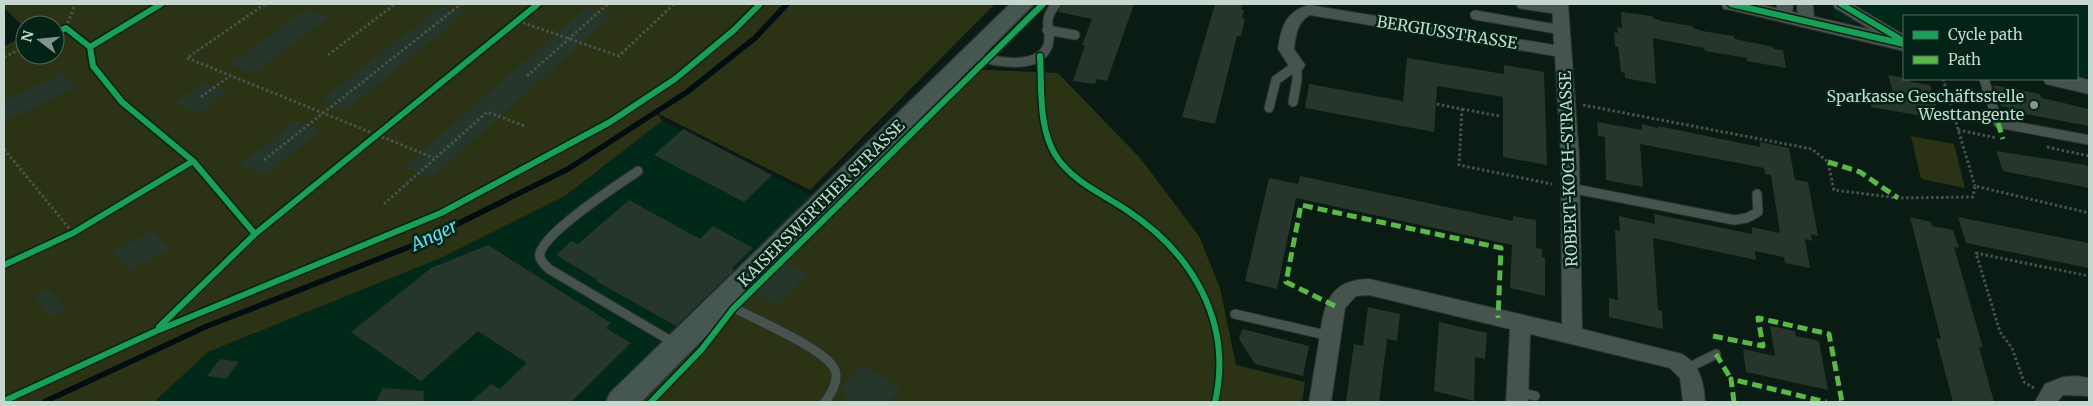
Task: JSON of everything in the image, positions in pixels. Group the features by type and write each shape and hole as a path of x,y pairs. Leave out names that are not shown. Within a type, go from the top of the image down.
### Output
{"main road":[{"name":"KAISERSWERTHER STRASSE","path":"620,402 1023,4"}],"street":[{"path":"1731,4 1805,12 1903,43"},
{"path":"1841,4 1903,42"},
{"name":"ROBERT-KOCH-STRASSE","path":"1561,7 1568,102 1572,335"},
{"name":"BERGIUSSTRASSE","path":"1297,65 1286,49 1290,24 1295,17 1309,10 1564,52"},
{"path":"2058,80 2089,87"},
{"path":"1320,402 1335,306 1342,296 1353,287 1369,287 1675,360 1688,368 1692,377 1694,402"},
{"path":"1520,323 1523,397"},
{"path":"2046,399 2055,389 2067,385 2089,387"}],"lane":[{"path":"972,55 1008,61 1031,60 1045,51 1048,45 1048,16 1056,4"},
{"path":"1520,4 1561,7"},
{"path":"1475,15 1562,30"},
{"path":"1047,30 1075,36"},
{"path":"1293,102 1297,80 1297,65"},
{"path":"1269,108 1276,80 1297,65"},
{"path":"1984,80 1998,123 2089,140"},
{"path":"638,170 545,242 540,252 541,261 549,269 678,345"},
{"path":"1570,188 1734,220 1744,220 1758,212 1757,194"},
{"path":"722,302 811,348 830,362 836,369 835,382 831,393 824,402"},
{"path":"1235,314 1330,336"},
{"path":"1688,368 1716,354"}],"path":[{"path":"75,4 66,28 90,47 93,66 122,102 193,161 255,234"},
{"path":"90,47 160,4"},
{"path":"265,4 187,58 434,158"},
{"path":"328,55 395,4"},
{"path":"264,160 461,4"},
{"path":"154,332 255,234 538,4"},
{"path":"527,76 608,4"},
{"path":"518,21 619,56 674,4"},
{"path":"201,97 231,76"},
{"path":"1568,102 1812,149 1828,162 1834,190 1898,198 1973,196 1974,186 1943,80"},
{"path":"1437,104 1499,116"},
{"path":"1462,109 1460,165 1570,188"},
{"path":"384,204 487,112 525,126"},
{"path":"4,149 73,233"},
{"path":"4,266 73,233 193,161"},
{"path":"1974,186 2089,213"},
{"path":"2046,399 2024,382 2012,348 2000,332 1976,253 2089,276"},
{"path":"145,336 172,325"}],"shaded area":[{"path":"4,4 995,4 810,190 657,113 662,121 565,196 443,257 208,352 154,402 4,402 4,46 15,41 15,65 65,65 65,15 15,15 15,18 4,8"},
{"path":"1832,4 2089,4 2089,78 2078,75 2078,15 1903,15 1903,34 1834,18"},
{"path":"963,69 1058,73 1140,158 1199,236 1220,288 1236,365 1305,382 1302,402 642,402"},
{"path":"662,121 811,195 602,402 154,402 208,352 443,257 565,196"},
{"path":"1911,136 1954,144 1965,188 1921,179"}],"building":[{"path":"1062,4 1134,4 1107,81 1097,79 1095,84 1073,81 1085,45 1082,45 1092,19 1058,12"},
{"path":"1215,4 1243,4 1241,9 1244,10 1242,18 1245,19 1241,36 1237,36 1215,124 1182,117"},
{"path":"441,6 464,14 346,110 321,100"},
{"path":"586,7 612,16 432,178 404,167"},
{"path":"306,9 329,17 253,73 230,64"},
{"path":"1621,12 1652,16 1661,21 1692,26 1702,31 1734,36 1735,39 1783,50 1786,68 1747,61 1747,58 1705,51 1704,48 1653,38 1656,84 1625,78 1625,73 1621,72 1614,32 1618,33 1617,27 1622,28"},
{"path":"1407,58 1504,74 1504,65 1544,72 1547,165 1503,157 1503,97 1437,86 1434,132 1305,108 1309,84 1403,101"},
{"path":"63,73 76,87 4,122 4,101"},
{"path":"1888,75 1930,85 1940,119 1871,107 1868,91 1894,96"},
{"path":"204,82 228,92 199,113 175,103"},
{"name":"Sparkasse Geschäftsstelle Westtangente","path":"1993,85 2040,94 2042,98 2089,109 2089,126 2015,112 2014,109 2001,106"},
{"path":"297,120 321,130 266,175 240,164"},
{"path":"1597,122 1642,130 1642,124 1658,128 1658,126 1760,147 1760,142 1789,148 1795,180 1808,182 1818,236 1811,234 1812,241 1805,239 1810,268 1785,263 1784,257 1755,251 1756,260 1653,238 1658,310 1662,311 1663,329 1609,317 1609,298 1618,300 1615,230 1620,231 1619,216 1655,224 1654,214 1752,234 1752,227 1780,233 1771,175 1765,174 1764,168 1640,144 1643,187 1606,180 1605,137 1598,136"},
{"path":"683,129 772,175 744,202 654,155"},
{"path":"1996,151 2086,165 2089,168 2089,188 2003,171"},
{"path":"1300,176 1513,221 1513,216 1536,220 1536,248 1542,249 1542,257 1545,258 1545,296 1510,288 1512,245 1296,198 1277,289 1245,281 1269,178 1298,184"},
{"path":"629,200 700,239 713,226 753,248 732,268 734,270 676,326 596,281 598,280 556,255 571,241 578,244"},
{"path":"1910,217 1931,222 1932,226 1953,230 1959,248 1954,247 1983,348 1979,347 1994,402 1953,402 1936,338 1941,339"},
{"path":"1958,217 2089,243 2089,268 1966,243"},
{"path":"152,230 169,249 130,271 113,252"},
{"path":"488,245 611,323 606,328 631,343 571,402 471,402 491,384 500,389 527,363 478,331 421,381 351,332 431,268"},
{"path":"785,262 808,274 779,305 755,293"},
{"path":"49,289 66,309 52,318 35,297"},
{"path":"1368,307 1400,314 1397,341 1387,339 1379,402 1346,402 1354,344 1363,346"},
{"path":"1439,322 1487,333 1485,359 1475,357 1474,401 1434,391"},
{"path":"1770,326 1795,331 1796,336 1819,341 1828,390 1746,372 1743,349 1775,356"},
{"path":"1242,329 1309,346 1303,376 1255,364 1239,339"},
{"path":"220,359 239,362 226,379 207,376"},
{"path":"862,365 901,387 888,402 840,402 848,393 841,389"},
{"path":"383,388 424,391 423,402 376,402"}],"waterway":[{"name":"Anger","path":"44,402 205,327 419,243 568,169 687,92 755,38 787,4"}],"marked path":[{"path":"1998,123 2003,139"},
{"path":"1828,162 1860,172 1898,198"},
{"path":"1335,306 1286,282 1301,205 1501,248 1498,318"},
{"path":"1713,336 1763,346 1758,318 1829,334 1842,402"},
{"path":"1716,354 1731,379"},
{"path":"1734,402 1731,379 1826,402"}],"cycle path":[{"path":"90,47 161,4"},
{"path":"255,234 538,4"},
{"path":"4,401 154,332 441,213 610,122 675,79 734,30 760,4"},
{"path":"651,402 702,349 733,309 1043,4"},
{"path":"1731,4 1903,44"},
{"path":"1841,4 1900,39"},
{"path":"65,28 90,47 93,66 122,102 193,161 255,234 159,327"},
{"path":"1040,56 1044,121 1056,156 1083,183 1137,217 1167,243 1192,275 1202,293 1210,311 1220,349 1220,376 1215,402"},
{"path":"4,265 73,233 193,161"}],"place":[{"name":"Sparkasse Geschäftsstelle Westtangente","path":"2034,105"}]}
